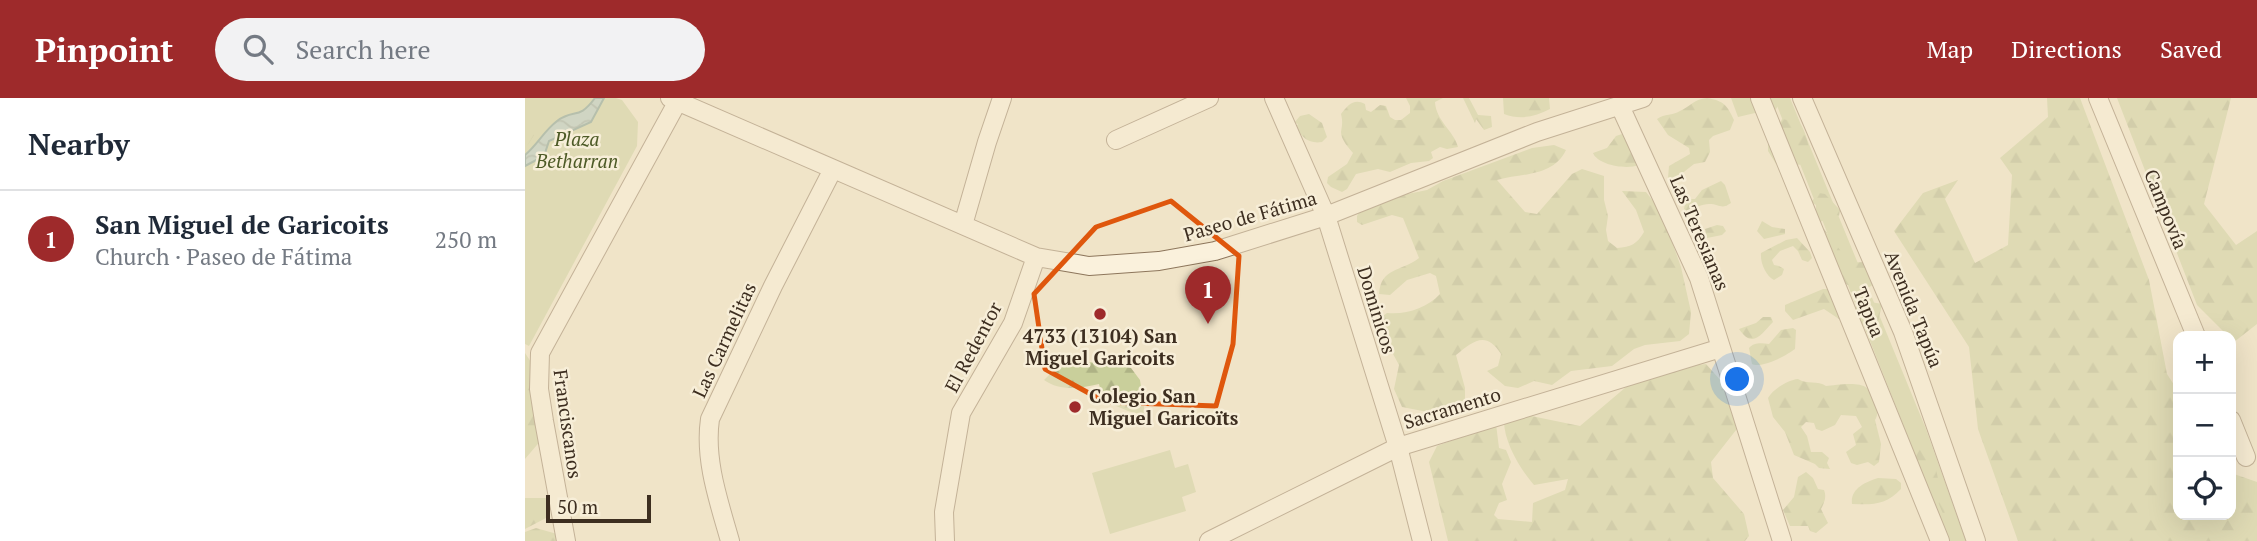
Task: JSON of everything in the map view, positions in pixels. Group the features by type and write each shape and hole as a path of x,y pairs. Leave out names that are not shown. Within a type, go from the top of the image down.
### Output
{"street":[{"path":"963,225 1002,98"},
{"path":"1116,140 1209,98"},
{"name":"Dominicos","path":"1274,98 1326,216 1398,447 1423,541"},
{"name":"Paseo de Fátima","path":"674,100 1036,257 1089,266 1159,261 1215,251 1326,216 1537,132 1643,98"},
{"name":"Tapua","path":"1760,98 1940,541"},
{"name":"Avenida Tapúa","path":"1802,98 1903,332 1976,541"},
{"name":"Campovía","path":"2098,98 2194,331"},
{"name":"Franciscanos","path":"566,541 539,389 540,352 674,100"},
{"name":"Las Teresianas","path":"1621,106 1699,278 1782,541"},
{"name":"Las Carmelitas","path":"730,541 715,489 708,438 710,419 773,286 833,169"},
{"name":"El Redentor","path":"945,541 944,512 961,413 1013,323 1036,257"},
{"name":"Sacramento","path":"1209,541 1398,447 1721,348"},
{"path":"2236,432 2246,457"}],"highlighted area":[{"path":"1171,201 1239,256 1233,344 1216,406 1105,402 1045,369 1034,294 1096,227"}],"green space":[{"name":"Plaza Betharran","path":"525,98 616,98 622,100 638,122 637,146 529,346 525,344"},
{"path":"1406,98 1443,98 1435,102 1436,109 1458,147 1440,147 1431,152 1433,158 1429,161 1411,163 1390,172 1378,169 1356,174 1347,189 1342,192 1331,187 1327,183 1328,177 1347,164 1353,153 1341,135 1341,114 1354,102 1361,102 1365,104 1366,110 1371,112 1380,105 1386,106 1390,117 1401,120 1410,113"},
{"path":"1463,98 1469,98 1478,115 1491,116 1492,127 1484,130 1476,119 1475,123"},
{"path":"1503,98 1549,98 1550,109 1527,117 1510,116 1504,114"},
{"path":"1707,98 1724,104 1734,120 1730,130 1709,140 1710,152 1705,162 1694,164 1675,179 1678,190 1672,190 1668,178 1669,166 1690,154 1689,148 1668,135 1657,119 1677,113 1696,101"},
{"path":"1731,98 1783,98 1771,117 1766,119 1755,113 1738,117"},
{"path":"1774,98 1790,98 1926,429 1966,541 1949,541"},
{"path":"2047,98 2080,98 2149,280 2167,374 2173,383 2173,520 2236,520 2236,475 2257,482 2257,541 2018,541 1978,429 1969,347 1894,231 1923,193 1958,180 1945,199 1975,263 2008,245 2012,175 2000,158 2048,117"},
{"path":"2117,98 2231,98 2204,204 2236,245 2257,231 2257,324 2236,340 2236,331 2223,331 2197,305"},
{"path":"525,110 540,126 525,149"},
{"path":"1309,114 1322,123 1327,137 1322,142 1306,139 1296,127 1298,124 1294,123 1300,116"},
{"path":"1782,119 1799,122 1813,160 1810,165 1776,164 1768,151 1768,139 1777,131"},
{"path":"1622,134 1639,165 1613,165 1600,161 1593,153 1607,148 1616,136"},
{"path":"1554,145 1566,150 1560,159 1545,170 1497,180 1525,212 1537,214 1572,174 1582,169 1604,176 1604,200 1608,216 1606,230 1608,241 1617,248 1633,244 1644,232 1636,210 1622,191 1646,192 1661,211 1681,267 1691,312 1689,334 1680,341 1634,349 1612,366 1571,371 1552,385 1534,381 1518,388 1505,386 1487,371 1498,366 1501,354 1490,342 1479,340 1456,355 1465,388 1465,399 1452,411 1433,413 1402,407 1394,389 1399,365 1386,341 1385,322 1380,318 1387,313 1416,310 1435,299 1440,294 1436,276 1430,273 1407,280 1390,295 1379,294 1388,274 1419,258 1403,218 1392,215 1362,225 1357,222 1357,216 1360,211 1398,196 1427,190 1443,181 1532,148"},
{"path":"1721,181 1731,203 1725,206 1706,204 1686,211 1684,209 1689,199 1695,199 1702,190"},
{"path":"1819,193 1825,194 1840,210 1839,216 1816,223 1816,205 1811,202"},
{"path":"1762,221 1772,227 1785,229 1785,234 1764,239 1757,231"},
{"path":"1723,226 1726,231 1722,235 1707,238 1705,229"},
{"path":"1824,229 1840,250 1845,263 1864,262 1874,284 1860,289 1836,280 1820,231"},
{"path":"1797,238 1812,258 1808,262 1802,260 1793,246 1780,251 1772,260 1774,265 1784,269 1782,275 1774,280 1764,269 1761,253 1786,240"},
{"path":"1823,289 1841,289 1850,310 1865,301 1882,304 1877,327 1867,327 1854,318 1839,319 1824,309 1793,320 1785,311 1785,305"},
{"path":"1763,317 1771,317 1773,322 1757,338 1749,338 1739,329 1756,323"},
{"path":"1781,330 1796,330 1795,349 1767,363 1752,364 1749,348 1751,346 1758,343 1769,344"},
{"path":"525,353 535,368 542,439 525,459"},
{"path":"1082,362 1111,363 1131,368 1140,380 1145,414 1103,402 1099,384 1064,388 1044,380 1059,365"},
{"path":"1706,364 1722,382 1740,425 1711,462 1713,478 1744,514 1749,536 1745,541 1448,541 1429,462 1437,446 1496,424 1499,448 1506,450 1511,462 1502,484 1507,500 1499,503 1494,515 1498,519 1532,522 1533,503 1565,490 1568,479 1534,485 1518,463 1507,438 1504,421 1512,412 1580,426 1626,387 1683,367"},
{"path":"1798,379 1826,386 1853,384 1867,388 1877,409 1875,420 1881,444 1879,462 1874,466 1868,462 1857,465 1851,463 1846,452 1856,445 1853,434 1862,427 1856,416 1841,415 1835,425 1822,431 1816,429 1814,423 1806,422 1801,427 1807,436 1811,452 1822,452 1829,458 1827,463 1830,469 1819,468 1794,455 1785,432 1773,417 1768,398 1773,391"},
{"path":"1916,439 1928,442 1933,454 1947,523 1932,488 1904,465 1911,442"},
{"path":"1170,450 1175,468 1188,464 1196,492 1182,497 1186,511 1110,534 1092,473"},
{"path":"1806,472 1813,478 1818,489 1824,490 1825,493 1821,509 1828,523 1816,533 1810,531 1808,526 1790,526 1783,510 1794,497 1798,477"},
{"path":"1878,478 1896,479 1901,483 1901,489 1879,503 1852,504 1856,490"},
{"path":"525,498 549,498 546,518 525,529"},
{"path":"536,528 557,534 559,541 525,541 525,532"}],"water":[{"path":"595,98 604,98 591,122 549,141 544,156 525,166 525,155 552,125 563,117 580,112"}],"place":[{"name":"4733 (13104) San Miguel Garicoits","path":"1100,314"},
{"name":"San Miguel de Garicoits","path":"1208,324"},
{"name":"Colegio San Miguel Garicoïts","path":"1075,407"}]}
